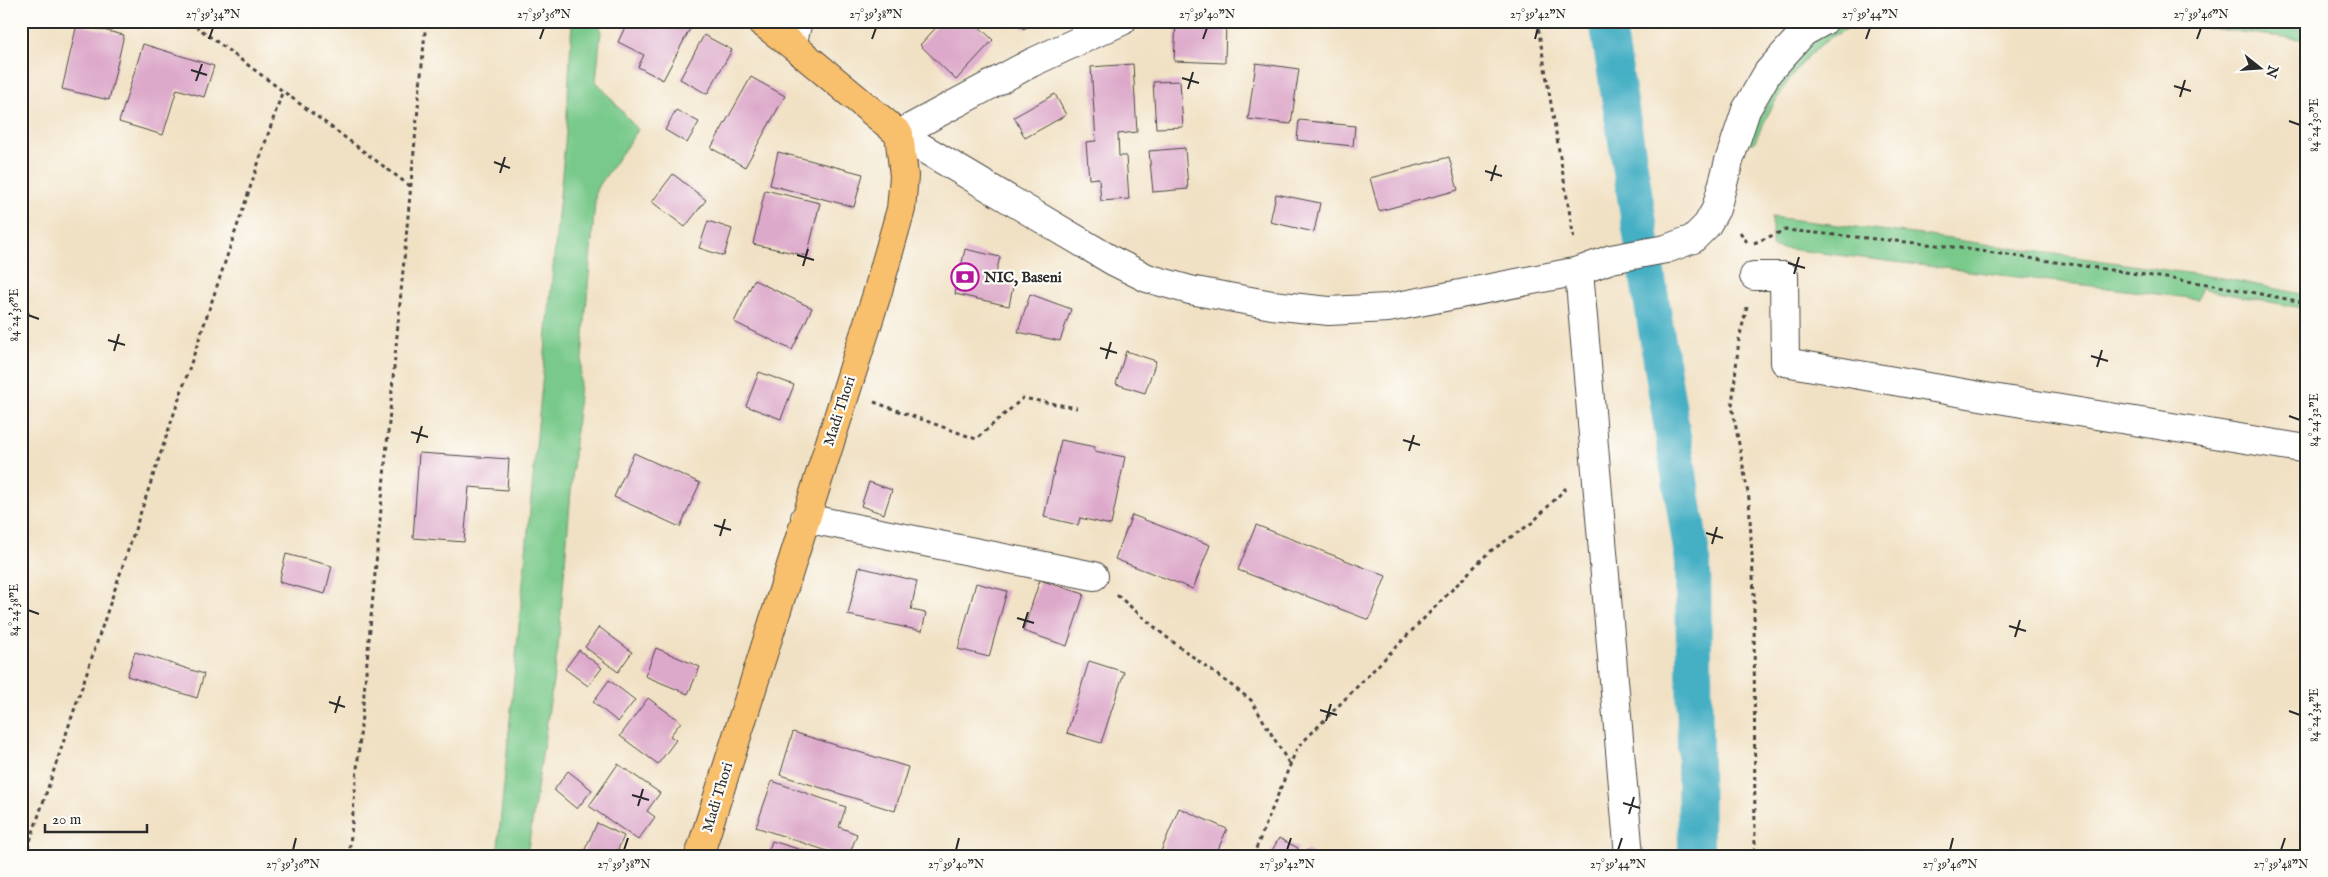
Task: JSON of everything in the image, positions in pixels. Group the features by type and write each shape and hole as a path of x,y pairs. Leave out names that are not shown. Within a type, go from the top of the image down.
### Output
{"main road":[{"path":"760,21 795,33 899,134"},
{"name":"Madi Thori","path":"699,856 846,392 901,209 904,176 899,134"}],"street":[{"path":"899,134 1031,63 1122,21"},
{"path":"899,134 1113,261 1148,278 1190,290 1272,305 1329,311 1388,308 1579,272 1611,259 1666,249 1693,240 1707,225 1716,209 1729,160 1746,110 1768,72 1804,32 1824,21"},
{"path":"1579,272 1629,856"},
{"path":"1754,276 1784,276 1785,362 1986,398 2307,449"},
{"path":"805,518 1094,576"}],"path":[{"path":"189,21 284,90 410,186"},
{"path":"349,856 426,21"},
{"path":"1537,21 1579,272"},
{"path":"25,856 284,90"},
{"path":"1716,209 1745,236 1753,253 1754,276 1739,339 1732,406 1749,499 1754,595 1754,856"},
{"path":"1749,245 1786,230 1918,243 2214,285 2307,303"},
{"path":"846,392 976,439 1023,398 1078,408"},
{"path":"1253,856 1297,748 1488,553 1533,522 1595,458"},
{"path":"1094,576 1165,636 1251,700 1290,766"}],"green space":[{"path":"572,21 599,21 601,31 596,81 638,130 596,190 558,648 527,856 497,856 566,132"},
{"path":"1847,21 1860,21 1830,38 1805,60 1776,100 1754,143 1746,144 1775,90 1799,57 1829,31"},
{"path":"2152,21 2244,21 2307,30 2307,40"},
{"path":"1772,217 1922,235 2222,278 2307,295 2307,309 2201,289 2198,299 1772,247"}],"building":[{"path":"628,21 684,21 692,25 663,80 638,67 644,55 618,42"},
{"path":"942,21 973,21 993,40 956,80 920,45"},
{"path":"1020,21 1040,21 1023,29"},
{"path":"1176,21 1226,21 1225,63 1174,61"},
{"path":"77,24 124,35 109,100 62,89"},
{"path":"704,35 732,50 707,94 680,79"},
{"path":"143,44 214,66 204,97 177,89 163,135 119,122"},
{"path":"1256,63 1299,69 1291,124 1248,119"},
{"path":"1133,64 1137,132 1118,134 1119,156 1126,156 1129,199 1101,201 1099,178 1089,179 1086,142 1096,141 1091,67"},
{"path":"751,77 785,96 745,167 711,148"},
{"path":"1180,81 1183,127 1156,128 1153,82"},
{"path":"1055,94 1066,115 1025,138 1014,117"},
{"path":"676,110 699,122 687,143 665,130"},
{"path":"1299,120 1355,126 1353,146 1297,140"},
{"path":"1185,148 1188,189 1153,192 1149,151"},
{"path":"778,152 863,174 854,207 770,185"},
{"path":"1449,157 1458,190 1379,211 1370,178"},
{"path":"673,174 706,200 685,227 652,202"},
{"path":"765,190 820,203 807,256 753,244"},
{"path":"1276,194 1320,203 1314,232 1270,222"},
{"path":"708,221 732,229 724,256 699,248"},
{"path":"965,249 1000,257 995,277 1014,281 1009,306 955,294"},
{"path":"754,280 812,308 792,350 734,322"},
{"path":"1030,294 1071,309 1060,341 1018,332"},
{"path":"21,311 29,312 22,346 21,346"},
{"path":"1126,351 1156,361 1145,393 1116,384"},
{"path":"759,372 794,385 781,419 746,406"},
{"path":"1061,440 1095,447 1094,451 1125,457 1111,525 1080,518 1078,525 1044,517"},
{"path":"419,453 509,459 507,490 469,487 464,542 413,538"},
{"path":"634,453 700,483 680,527 614,497"},
{"path":"869,482 892,490 884,514 861,506"},
{"path":"1132,515 1210,545 1193,589 1115,559"},
{"path":"1256,525 1386,576 1369,620 1238,570"},
{"path":"286,554 332,566 325,594 279,582"},
{"path":"859,567 917,581 911,610 926,613 922,631 848,615"},
{"path":"1040,580 1084,594 1067,646 1023,631"},
{"path":"976,583 1007,591 989,657 958,649"},
{"path":"599,627 632,652 618,672 585,647"},
{"path":"656,648 700,667 688,694 645,676"},
{"path":"579,650 602,668 588,686 565,669"},
{"path":"135,652 204,674 197,698 127,676"},
{"path":"1089,661 1124,672 1101,743 1067,733"},
{"path":"609,680 635,700 618,722 593,702"},
{"path":"648,698 681,722 670,736 676,740 658,764 620,736"},
{"path":"793,732 908,767 895,811 780,775"},
{"path":"618,764 660,793 647,811 655,817 638,840 589,806"},
{"path":"568,771 592,790 577,809 554,790"},
{"path":"772,781 846,807 839,827 857,834 849,856 842,856 756,827"},
{"path":"1179,808 1227,829 1215,856 1159,856"},
{"path":"597,823 624,836 615,856 582,856"},
{"path":"1279,838 1298,848 1295,856 1269,856"},
{"path":"772,841 818,855 818,856 767,856"},
{"path":"1307,850 1317,856 1304,856"}],"waterway":[{"path":"1607,21 1693,562 1696,856"}],"place":[{"name":"NIC, Baseni","path":"965,277"}]}
